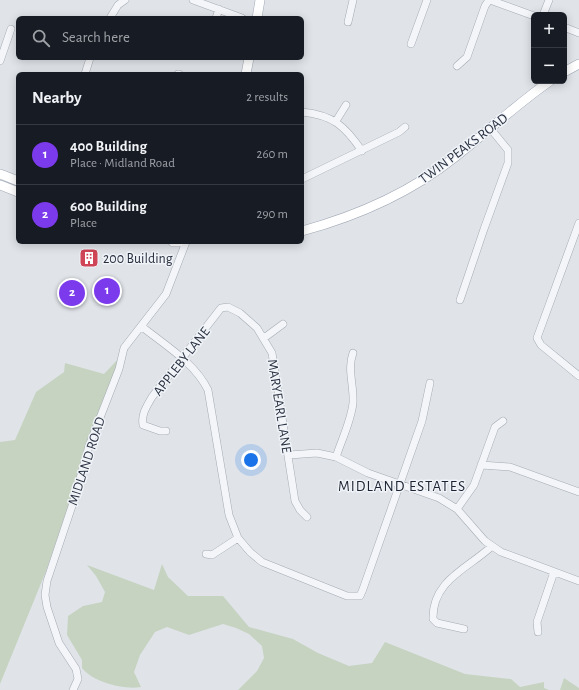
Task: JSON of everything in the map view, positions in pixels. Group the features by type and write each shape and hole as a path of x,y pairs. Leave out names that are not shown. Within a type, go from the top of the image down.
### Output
{"main road":[{"path":"257,16 260,0"},
{"path":"246,72 249,60"},
{"path":"567,70 579,64"},
{"name":"TWIN PEAKS ROAD","path":"304,230 355,214 395,197 438,169 546,84"},
{"path":"0,174 16,180"},
{"path":"0,185 16,191"}],"street":[{"path":"111,16 118,5 125,0"},
{"path":"193,0 237,16"},
{"path":"348,22 353,0"},
{"path":"411,44 427,0"},
{"path":"457,66 467,57 486,6 490,0 531,15"},
{"path":"544,12 550,0"},
{"path":"217,16 219,9"},
{"path":"567,28 579,33"},
{"path":"0,61 11,29"},
{"path":"86,72 89,60"},
{"path":"336,121 346,105"},
{"path":"304,112 322,115 336,121 352,136 362,151"},
{"path":"304,178 362,151 399,132 405,127"},
{"path":"460,300 508,164 508,150 490,128"},
{"path":"579,223 537,338 541,345 579,376"},
{"name":"MIDLAND ROAD","path":"73,690 78,680 76,669 59,643 47,607 45,596 47,581 74,500 88,446 119,369 124,348 166,294 185,244"},
{"name":"APPLEBY LANE","path":"166,431 160,431 143,425 142,418 144,411 221,308 231,308"},
{"name":"MARYEARL LANE","path":"231,308 240,313 257,328 272,353 295,501 300,510 307,517"},
{"path":"264,338 283,324"},
{"path":"141,326 202,377 208,390 229,515 238,538 250,552 262,562 347,596 360,596 422,421 430,383"},
{"path":"336,457 352,404 353,393 349,363 352,353"},
{"path":"457,509 474,485 495,427 503,421"},
{"path":"289,455 317,453 336,457 368,473 439,498 457,509 492,546 501,552 579,581"},
{"path":"481,465 510,467 579,492"},
{"path":"206,554 212,555 238,538"},
{"path":"464,628 437,623 433,619 438,597 448,580 464,566 481,557 492,546"},
{"path":"538,632 537,622 554,572"}],"green space":[{"path":"120,357 46,571 0,684 0,442 15,440 36,392 64,372 65,363 104,374"},
{"path":"162,564 168,577 188,596 223,596 249,627 293,639 318,653 349,666 372,663 385,642 465,674 511,679 520,687 544,682 544,688 549,690 238,690 257,671 264,658 262,646 249,634 223,624 189,635 167,627 155,632 140,655 134,672 141,687 134,688 117,686 93,677 82,668 82,660 67,635 68,616 83,606 102,602 105,592 96,576 87,565 154,590"},
{"path":"564,678 579,688 579,690 560,690"}],"place":[{"name":"200 Building","path":"89,258"},
{"name":"400 Building","path":"107,291"},
{"name":"600 Building","path":"72,293"}],"district":[{"name":"MIDLAND ESTATES","path":"402,486"}]}
